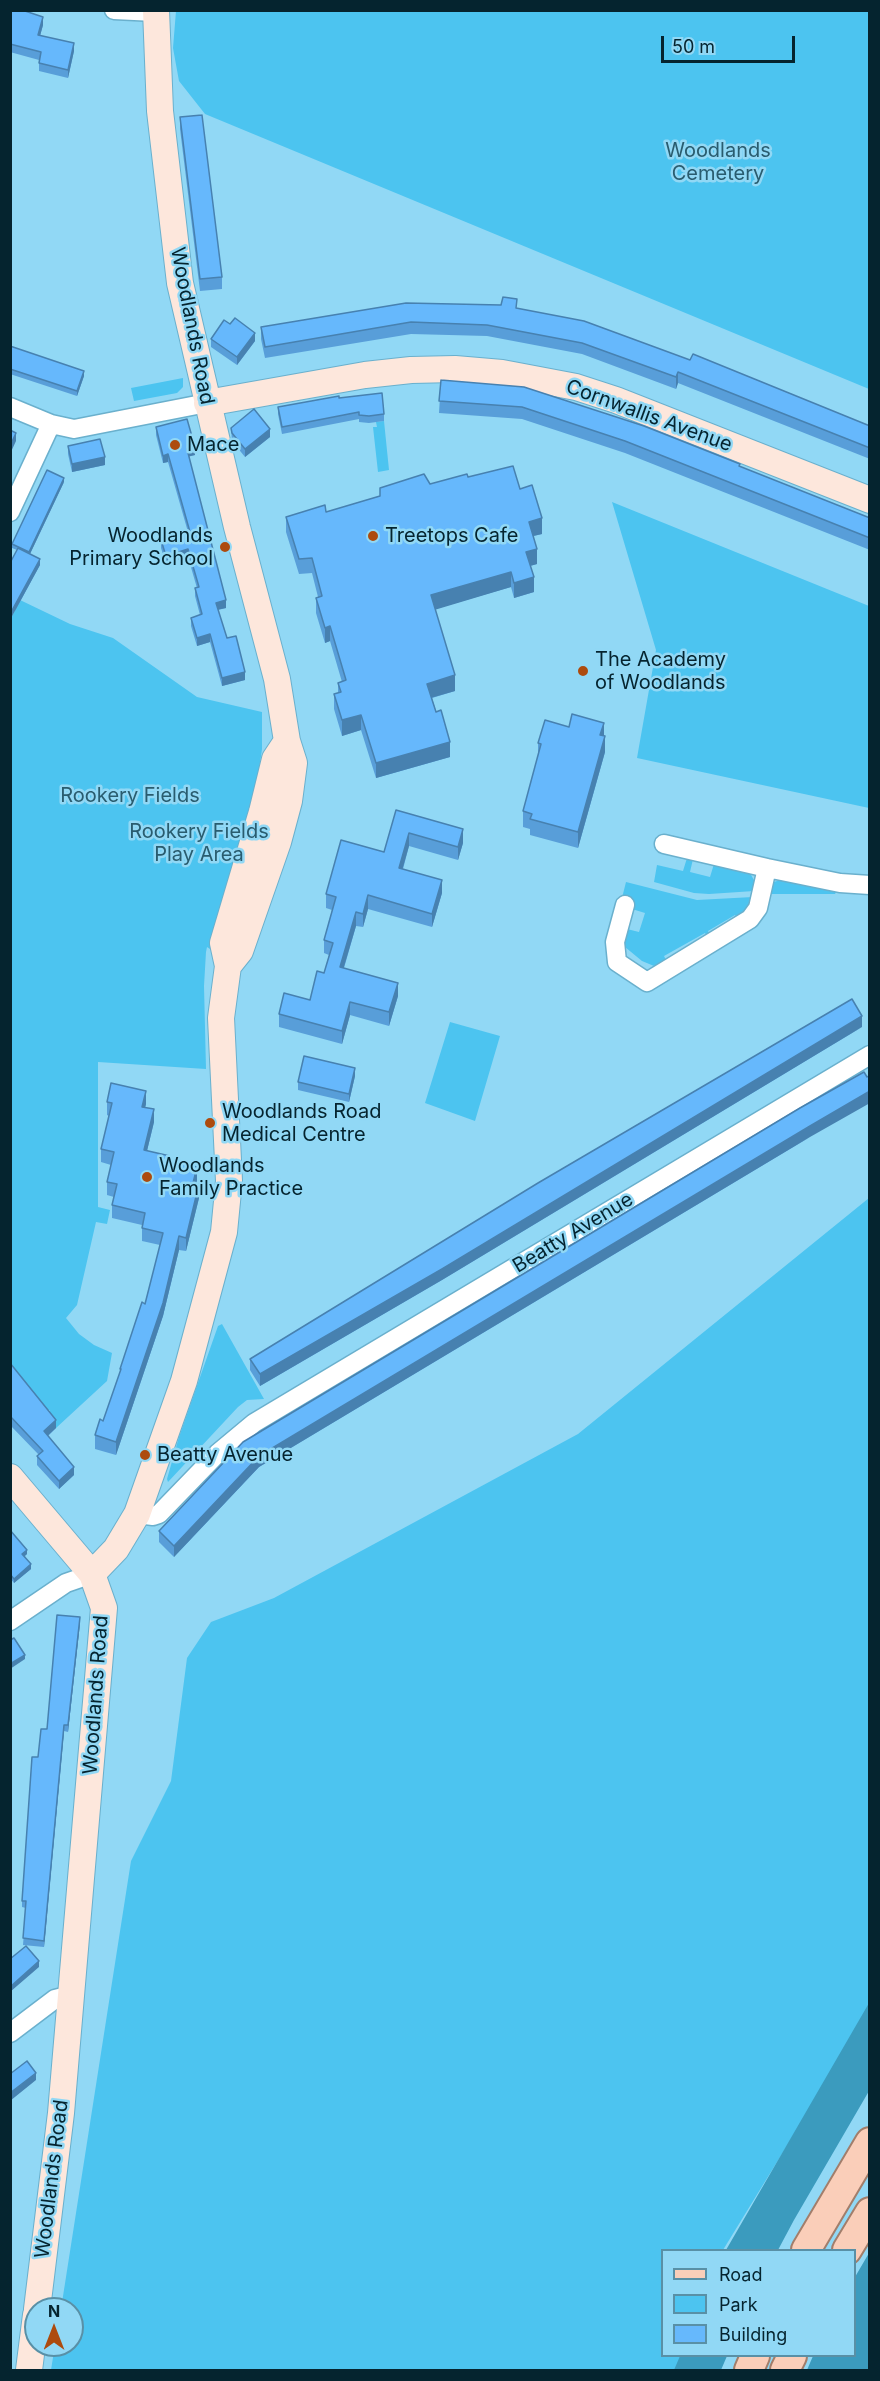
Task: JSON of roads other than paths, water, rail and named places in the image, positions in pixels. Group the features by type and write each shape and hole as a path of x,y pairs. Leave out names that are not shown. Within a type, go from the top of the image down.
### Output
{"main road":[{"path":"807,2249 870,2142"},
{"path":"848,2249 870,2212"}],"street":[{"path":"114,10 155,11"},
{"name":"Woodlands Road","path":"38,2297 61,2113 104,1608 92,1575 116,1549 137,1514 184,1382 224,1232 229,1181 221,1018 228,966 240,951 278,842 290,801 294,763 287,741 278,679 237,526 180,283 160,111 155,11"},
{"name":"Cornwallis Avenue","path":"207,403 365,375 411,370 454,369 502,373 576,387 616,400 870,500"},
{"path":"10,407 51,424 71,429 207,403"},
{"path":"10,512 51,424"},
{"path":"664,844 840,883 870,885"},
{"path":"625,905 615,942 617,962 647,982 750,919 759,904 767,868"},
{"name":"Beatty Avenue","path":"137,1514 153,1516 159,1514 215,1456 254,1424 870,1055"},
{"path":"10,1477 92,1575 66,1583 10,1621"},
{"path":"10,2033 55,1999 71,1995"}],"place":[{"name":"Mace","path":"175,445"},
{"name":"Treetops Cafe","path":"373,536"},
{"name":"Woodlands Primary School","path":"225,547"},
{"name":"The Academy of Woodlands","path":"583,671"},
{"name":"Woodlands Road Medical Centre","path":"210,1123"},
{"name":"Woodlands Family Practice","path":"147,1177"},
{"name":"Beatty Avenue","path":"145,1455"}],"park label":[{"name":"Woodlands Cemetery","path":"718,162"},
{"name":"Rookery Fields","path":"130,796"},
{"name":"Rookery Fields Play Area","path":"199,844"}]}
